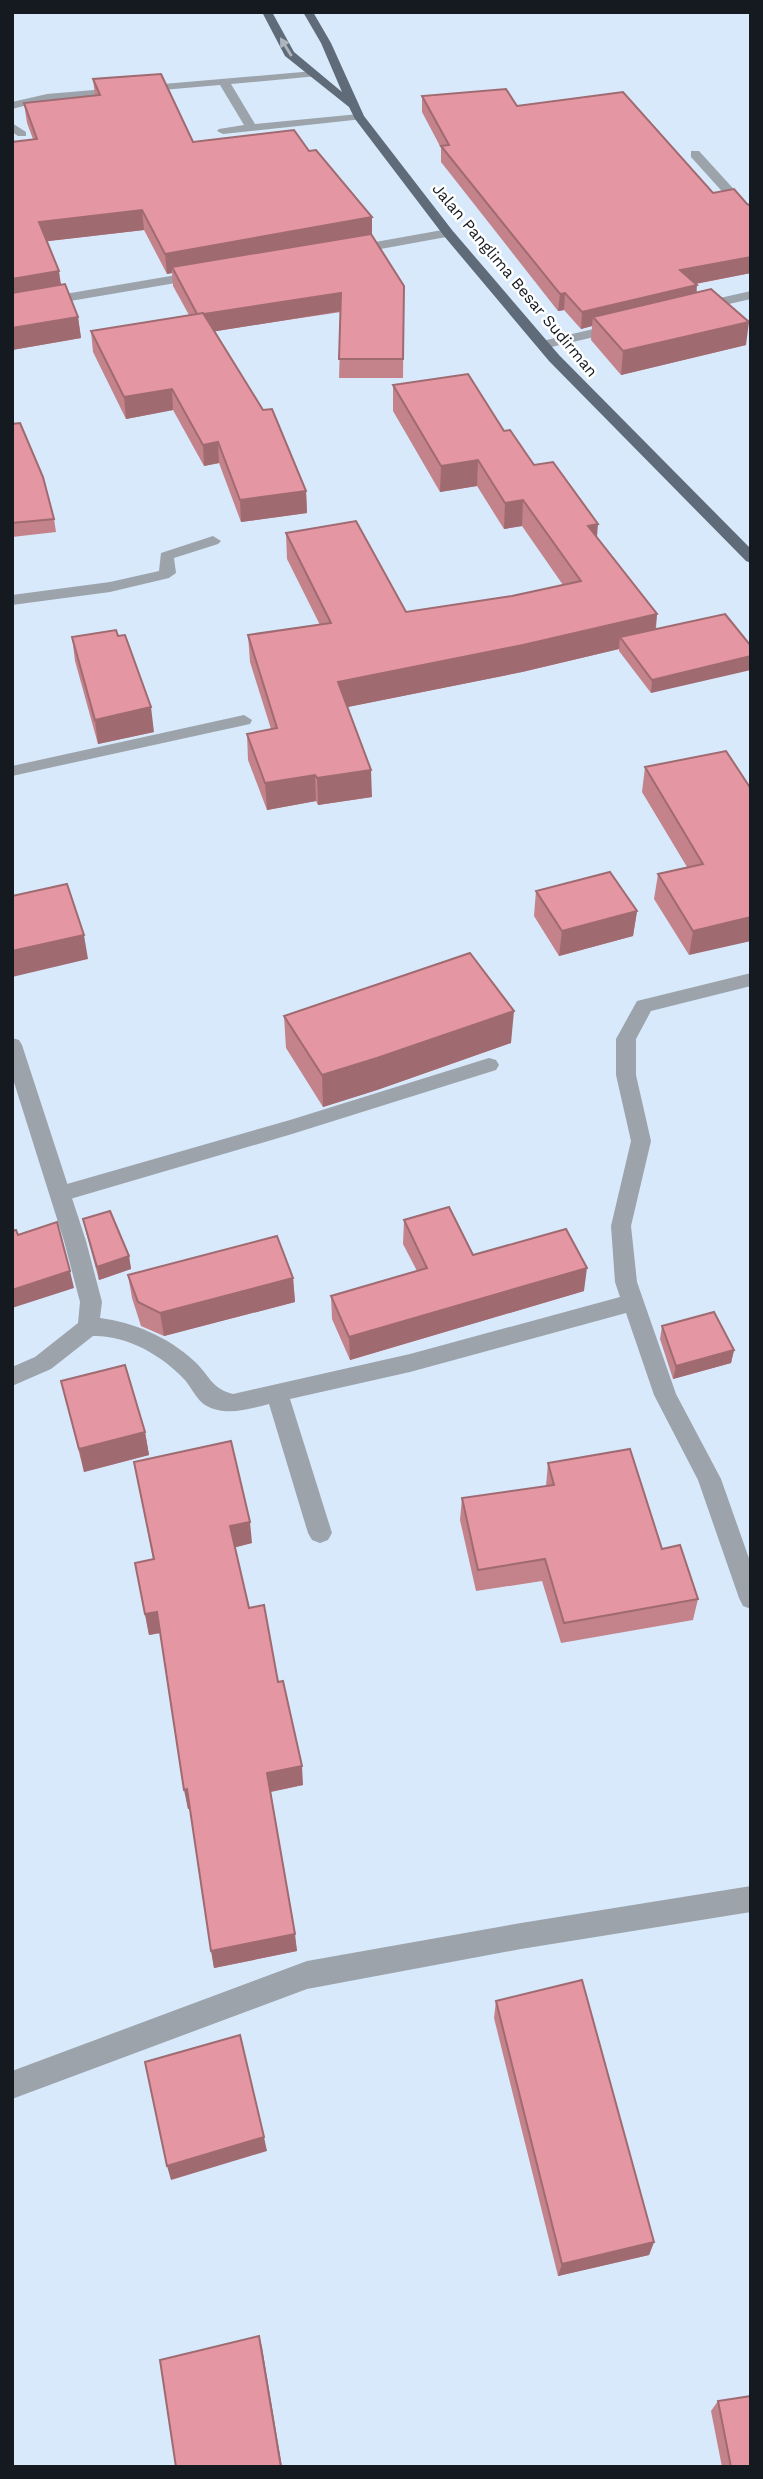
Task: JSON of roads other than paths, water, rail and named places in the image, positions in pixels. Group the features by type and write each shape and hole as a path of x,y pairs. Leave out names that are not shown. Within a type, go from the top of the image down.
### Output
{"main road":[{"name":"Jalan Panglima Besar Sudirman","path":"267,12 289,54 355,111 448,233 543,345 750,557"},
{"name":"Jalan Panglima Besar Sudirman","path":"308,12 326,43 355,111"}],"street":[{"path":"12,106 47,97 314,74"},
{"path":"224,82 251,128"},
{"path":"223,131 355,111"},
{"path":"695,154 751,216"},
{"path":"339,252 448,233"},
{"path":"12,307 216,272"},
{"path":"686,310 751,295"},
{"path":"543,345 634,323"},
{"path":"12,600 110,587 164,575 168,573 166,556 213,541"},
{"path":"12,771 244,720"},
{"path":"751,979 644,1006 626,1039 626,1076 641,1141 621,1226 626,1282 665,1395 709,1479 751,1598"},
{"path":"12,1045 60,1194 91,1302 88,1327"},
{"path":"60,1194 292,1127 489,1065"},
{"path":"12,1377 43,1363 88,1327 112,1327 158,1347 194,1374 211,1398 233,1403 410,1363 633,1302"},
{"path":"277,1394 320,1533"},
{"path":"12,2085 307,1975 521,1936 751,1899"}]}
